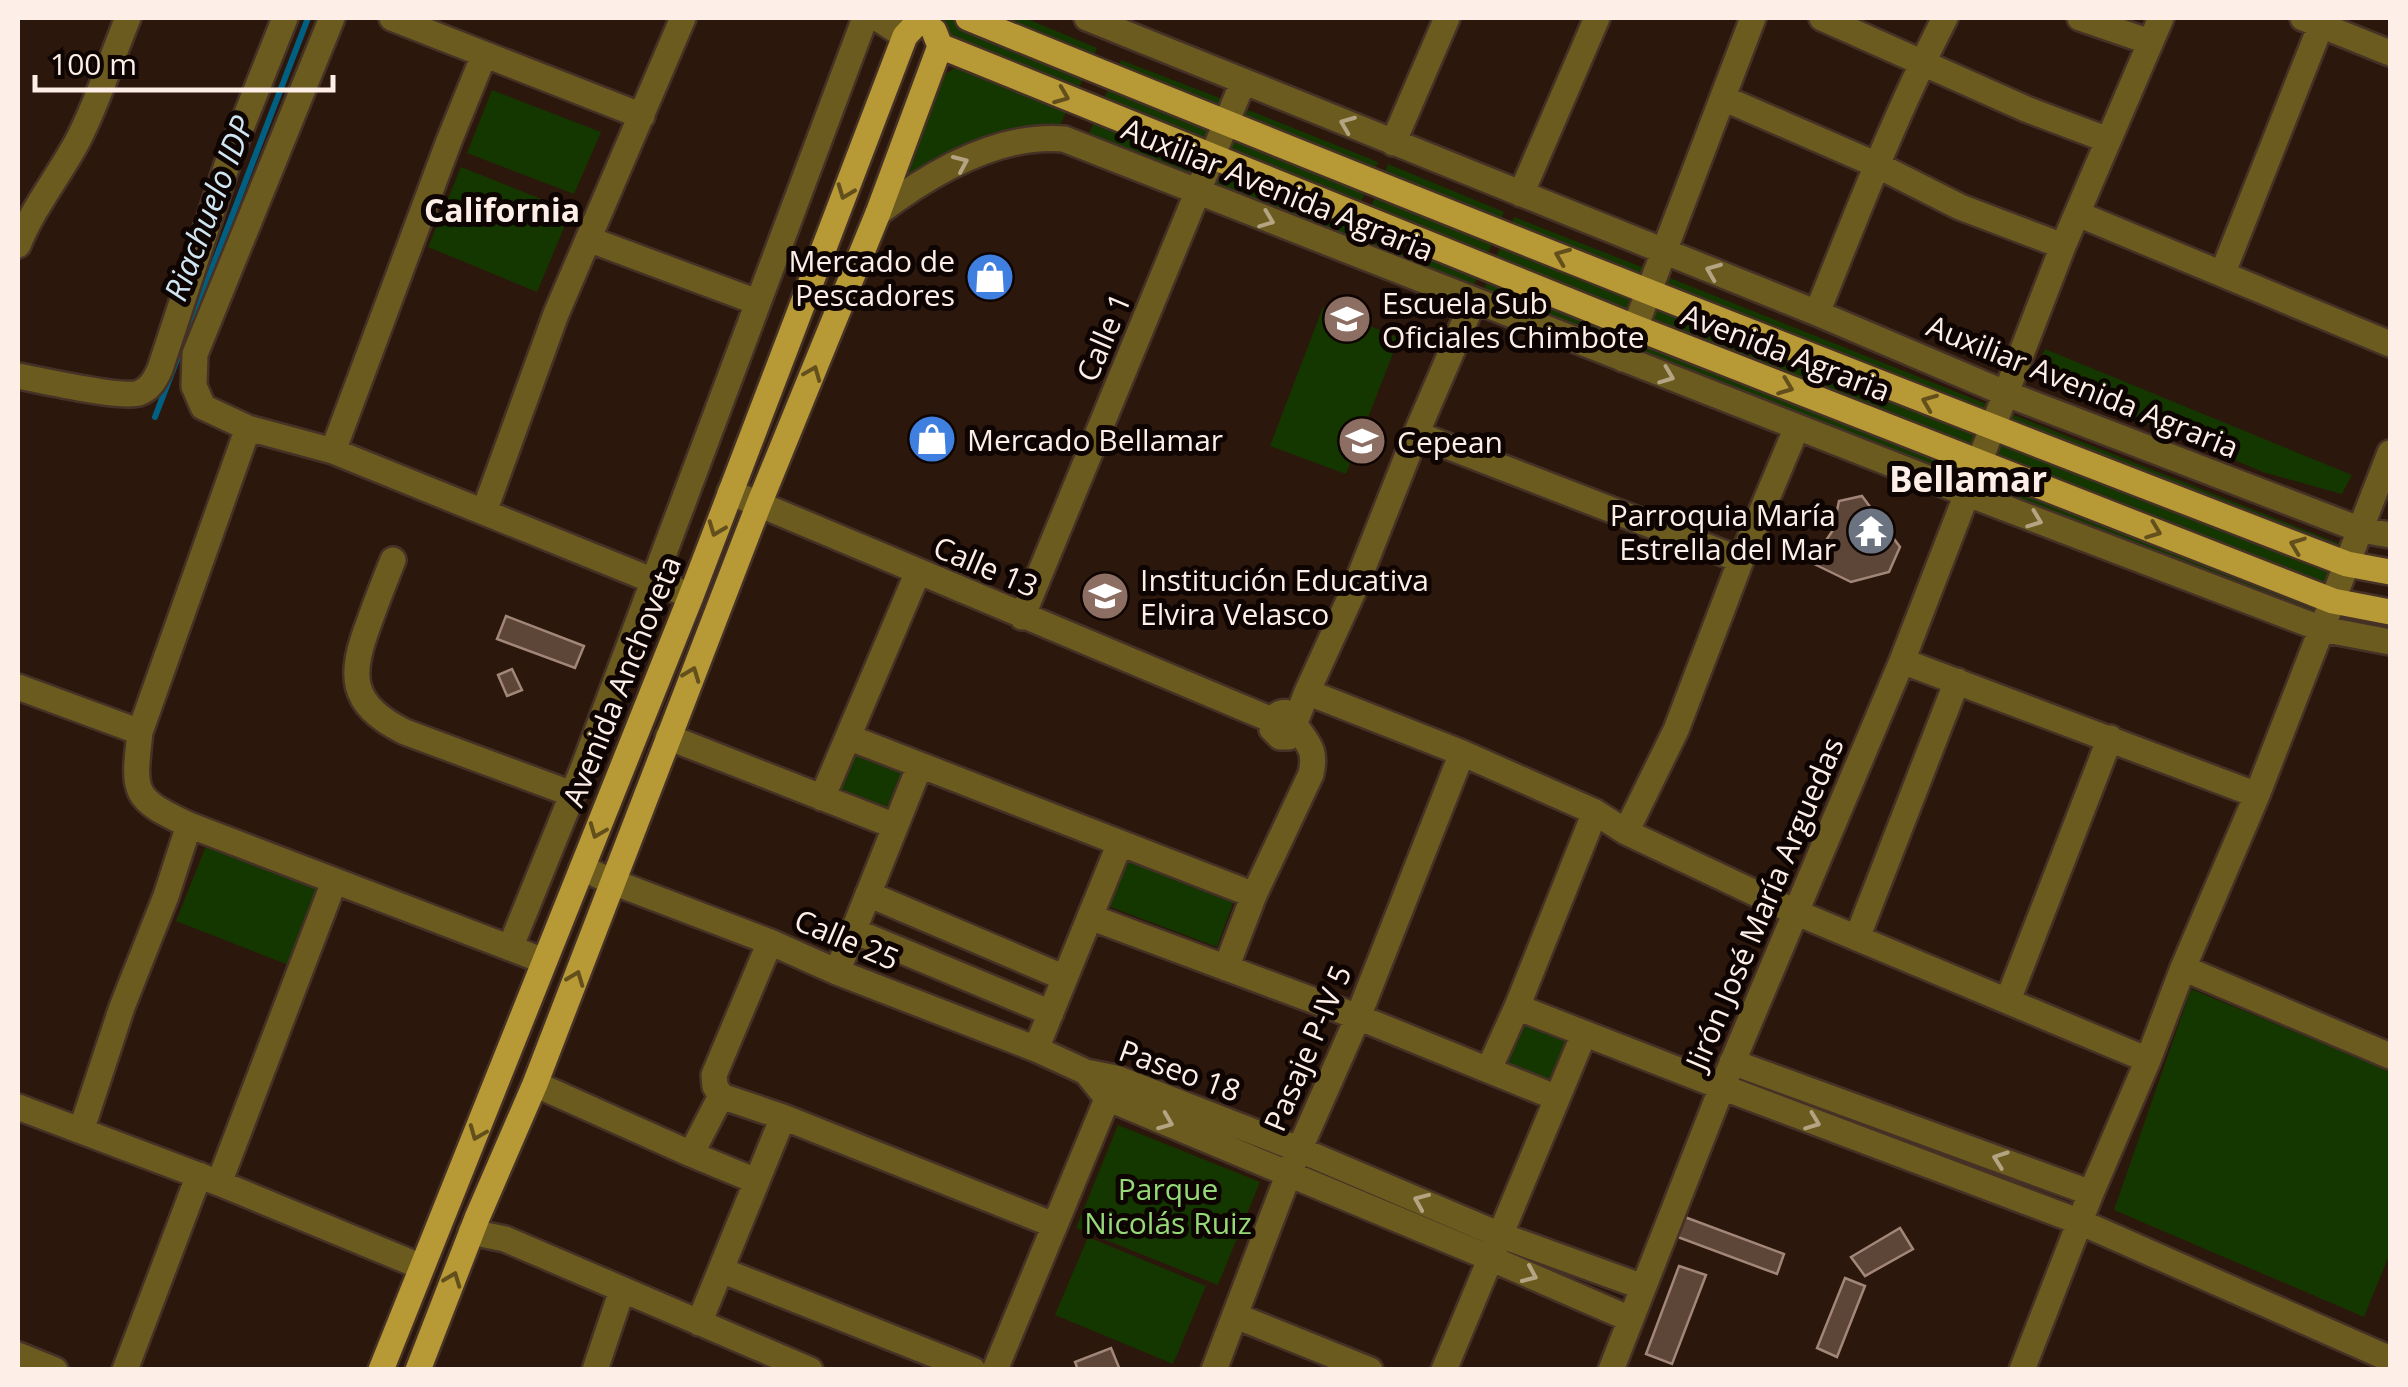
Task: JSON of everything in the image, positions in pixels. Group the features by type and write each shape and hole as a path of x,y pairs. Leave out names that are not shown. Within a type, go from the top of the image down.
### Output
{"main road":[{"name":"Avenida Agraria","path":"968,18 1994,428 2347,564 2390,572"},
{"path":"918,24 940,46"},
{"name":"Avenida Anchoveta","path":"381,1370 918,24"},
{"name":"Avenida Anchoveta","path":"418,1370 471,1232 535,1084 758,504 878,213 940,46"},
{"name":"Avenida Agraria","path":"940,46 1634,326 2332,601 2390,612"}],"street":[{"path":"18,244 100,96 128,18"},
{"path":"18,376 120,395 138,394 152,384 160,370 230,156 285,18"},
{"path":"332,18 196,354 194,386 203,407 248,428 333,451 691,596"},
{"path":"392,18 642,116"},
{"path":"484,512 556,314 682,18"},
{"path":"510,948 572,794 865,18"},
{"path":"877,18 918,24"},
{"name":"Auxiliar Avenida Agraria","path":"1087,18 1114,23 1243,82 1663,250 2007,394 2361,530 2390,535"},
{"path":"1394,143 1447,18"},
{"path":"1521,194 1597,18"},
{"path":"1623,359 1753,18"},
{"path":"1822,18 2026,109 2108,140"},
{"path":"1817,313 1877,165 1945,18"},
{"path":"2080,18 2150,42"},
{"name":"Jirón José María Arguedas","path":"1610,1370 1732,1062 1902,661 2064,246 2161,18"},
{"path":"2222,272 2312,21 2390,52"},
{"path":"333,451 484,56"},
{"name":"Calle 1","path":"1022,616 1243,82"},
{"path":"1723,98 1960,206 2064,246"},
{"name":"Auxiliar Avenida Agraria","path":"878,213 905,192 994,148 1047,138 1064,140 2322,629 2390,642"},
{"path":"2078,214 2390,343"},
{"path":"588,240 757,302"},
{"path":"1226,968 1254,895 1311,774 1314,759 1310,746 1289,723 1357,583 1473,302"},
{"path":"1626,832 1676,730 1797,427"},
{"path":"248,428 140,732 135,778 142,799 190,825 544,961"},
{"path":"1416,434 1741,560"},
{"path":"2022,1370 2182,968 2257,795 2390,454"},
{"name":"Calle 13","path":"730,492 1022,616 1289,723"},
{"path":"393,560 358,650 355,674 362,699 383,721 405,732 572,794"},
{"path":"822,798 918,572"},
{"path":"1902,661 2257,795"},
{"path":"1857,938 1957,681"},
{"path":"18,686 140,732"},
{"path":"1307,692 1462,753 1595,812 1626,832 1795,912 2148,1060"},
{"path":"668,736 896,826"},
{"path":"848,737 1254,895"},
{"path":"2008,1000 2110,738"},
{"name":"Pasaje P-IV 5","path":"1214,1370 1293,1161 1358,1017 1462,753"},
{"path":"838,972 920,765"},
{"path":"1490,1069 1595,812"},
{"path":"82,1131 122,1006 190,825"},
{"path":"1036,1049 1120,843"},
{"name":"Calle 25","path":"582,868 1086,1072"},
{"path":"125,1370 334,882"},
{"path":"868,894 1065,978"},
{"path":"1090,917 1358,1017 1557,1098"},
{"path":"854,931 1051,1013"},
{"path":"770,942 714,1075 722,1096 1054,1225"},
{"path":"2182,968 2390,1056"},
{"path":"1517,1007 2080,1222 2390,1359"},
{"path":"1444,1370 1584,1034"},
{"path":"1732,1062 2091,1193"},
{"name":"Paseo 18","path":"1086,1072 1112,1088 1495,1246 1630,1319"},
{"path":"535,1084 756,1181"},
{"path":"996,1370 1112,1088"},
{"path":"691,1154 722,1096"},
{"path":"18,1107 209,1179 422,1267"},
{"path":"699,1324 782,1117"},
{"path":"471,1232 505,1239 810,1370"},
{"name":"Paseo 18","path":"1495,1246 1643,1287"},
{"path":"722,1270 973,1370"},
{"path":"594,1370 622,1290"},
{"path":"1236,1316 1370,1370"},
{"path":"18,1355 55,1370"}],"green space":[{"path":"933,18 949,18 1085,73 1076,96 944,43"},
{"path":"973,18 1025,18 1097,48 1090,66"},
{"path":"1121,60 1230,102 1224,117 1115,74"},
{"path":"960,65 1067,110 1058,130 898,192 940,77"},
{"path":"1110,84 1215,127 1207,147 1102,104"},
{"path":"492,90 601,132 574,194 467,153"},
{"path":"1238,106 1378,162 1372,177 1231,122"},
{"path":"1096,117 1202,162 1194,181 1088,136"},
{"path":"1229,132 1367,187 1358,210 1220,155"},
{"path":"1388,164 1504,212 1497,228 1381,181"},
{"path":"461,167 571,211 537,292 428,247"},
{"path":"1217,168 1353,220 1346,241 1209,189"},
{"path":"1379,188 1495,236 1484,263 1368,214"},
{"path":"1514,217 1652,271 1646,287 1508,234"},
{"path":"1364,224 1480,269 1471,292 1355,246"},
{"path":"1504,238 1643,294 1632,323 1492,268"},
{"path":"1491,273 1629,329 1620,352 1482,294"},
{"path":"1660,274 1994,407 1987,422 1653,289"},
{"path":"1651,297 1987,430 1976,458 1640,324"},
{"path":"1323,307 1399,338 1346,474 1270,446"},
{"path":"1636,331 1971,464 1962,487 1627,354"},
{"path":"2045,349 2352,475 2342,494 2263,472 2034,377"},
{"path":"2006,412 2348,547 2343,560 2000,427"},
{"path":"1997,432 2340,565 2328,595 1985,461"},
{"path":"1983,469 2327,603 2319,623 1973,493"},
{"path":"853,749 904,769 883,815 832,795"},
{"path":"206,846 323,887 291,966 176,921"},
{"path":"1123,857 1235,898 1217,947 1105,905"},
{"path":"2191,989 2390,1071 2390,1253 2364,1317 2114,1210"},
{"path":"1521,1020 1574,1040 1551,1085 1501,1064"},
{"name":"Parque Nicolás Ruiz","path":"1118,1125 1260,1182 1218,1285 1076,1228"},
{"path":"1088,1237 1206,1286 1173,1364 1055,1315"}],"building":[{"path":"1862,496 1900,547 1889,572 1851,582 1808,561 1833,530 1839,501"},
{"path":"506,616 584,646 575,668 497,639"},
{"path":"512,669 522,690 507,696 498,675"},
{"path":"1682,1216 1784,1254 1777,1274 1675,1236"},
{"path":"1900,1228 1913,1249 1865,1276 1851,1257"},
{"path":"1679,1266 1706,1275 1672,1364 1646,1354"},
{"path":"1845,1278 1865,1286 1837,1357 1817,1348"},
{"path":"1111,1348 1120,1370 1078,1370 1075,1362"}],"waterway":[{"name":"Riachuelo IDP","path":"155,417 308,18"}],"place":[{"name":"Mercado de Pescadores","path":"990,277"},
{"name":"Escuela Sub Oficiales Chimbote","path":"1347,319"},
{"name":"Mercado Bellamar","path":"932,439"},
{"name":"Cepean","path":"1362,441"},
{"name":"Parroquia María Estrella del Mar","path":"1871,531"},
{"name":"Institución Educativa Elvira Velasco","path":"1105,596"}],"district":[{"name":"California","path":"502,209"},
{"name":"Bellamar","path":"1968,478"}]}
